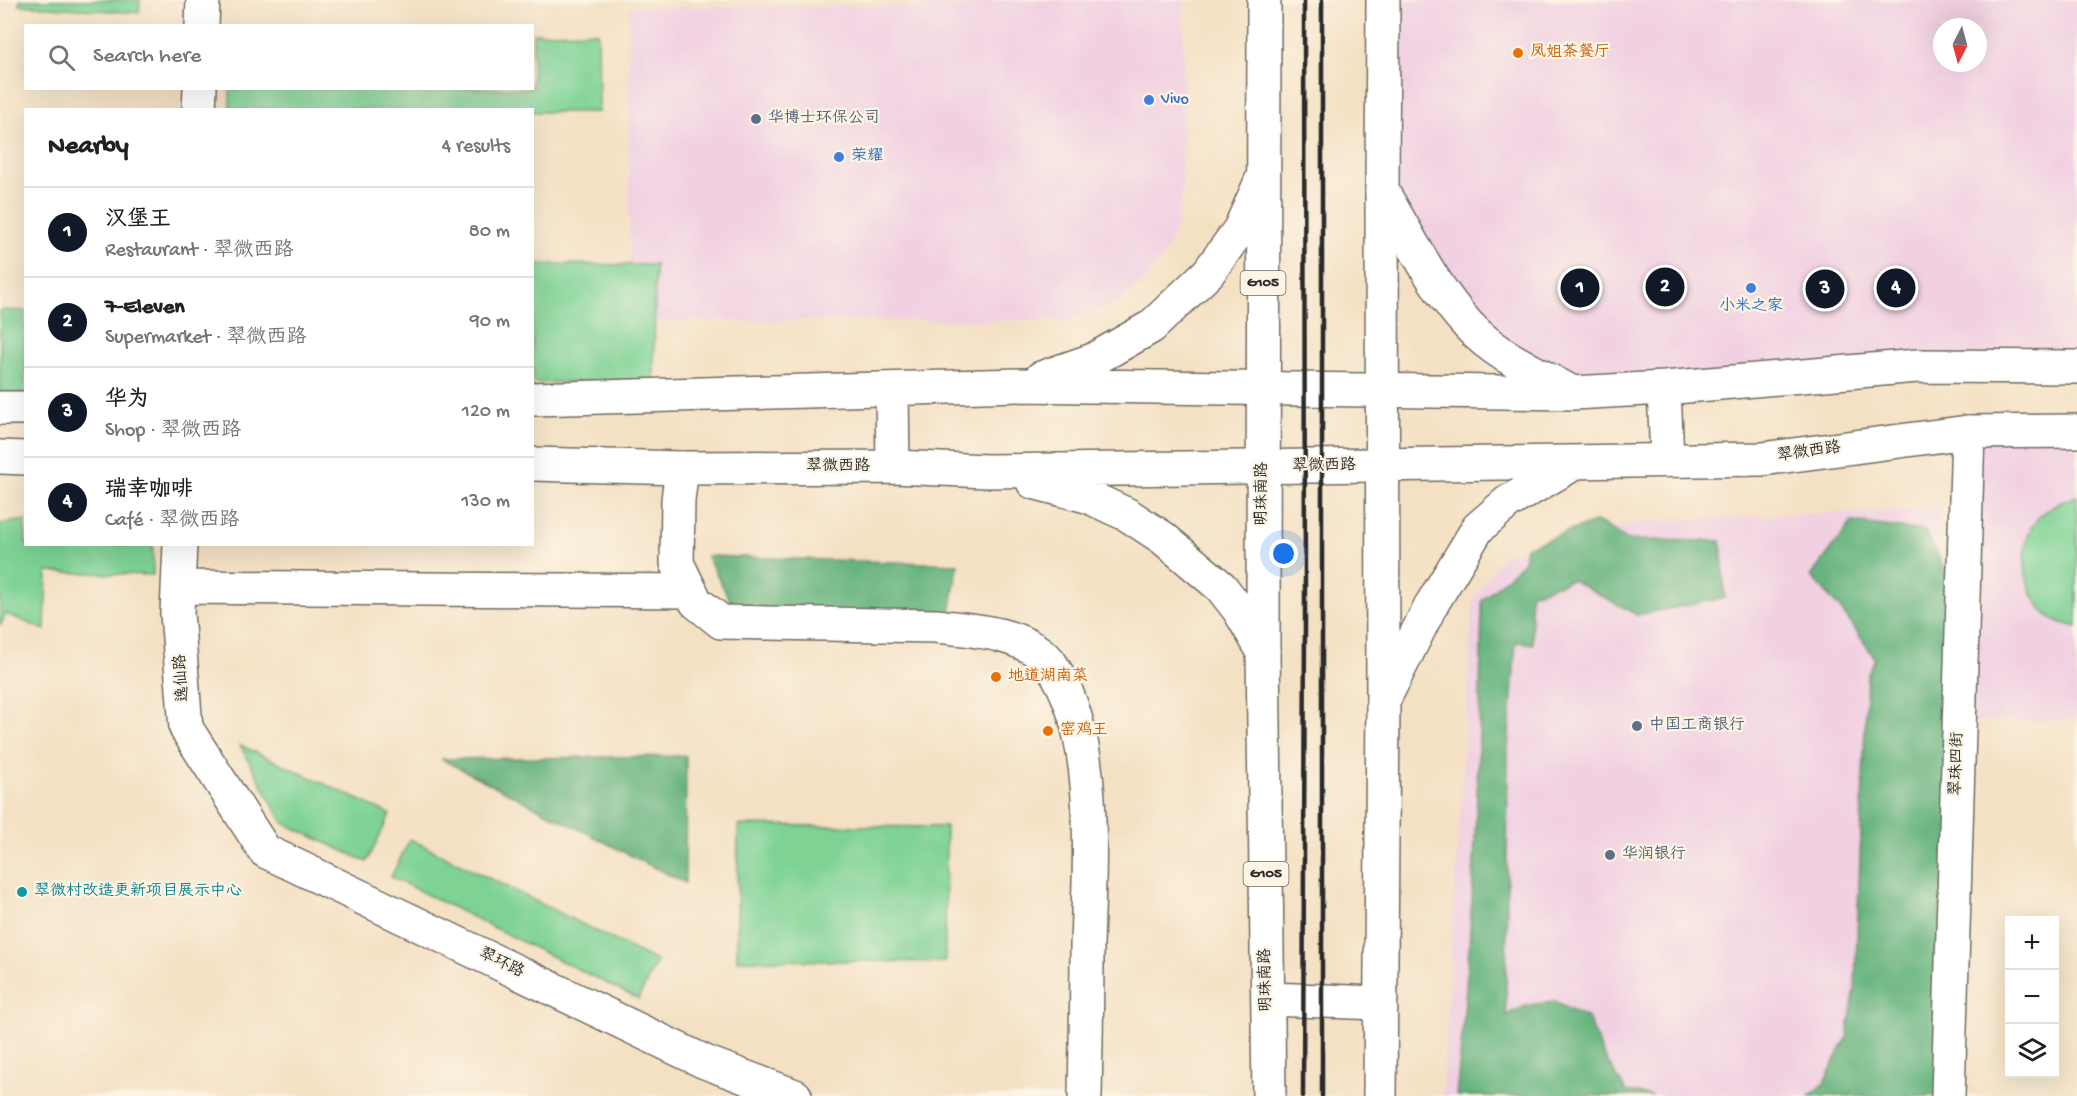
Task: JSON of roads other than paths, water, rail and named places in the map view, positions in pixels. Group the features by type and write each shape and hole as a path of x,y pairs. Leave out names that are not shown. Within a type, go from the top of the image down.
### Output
{"main road":[{"path":"202,24 203,0"},
{"name":"明珠南路","path":"1264,0 1263,651 1269,1096"},
{"path":"1380,1096 1383,701 1383,0"},
{"path":"199,108 200,90"},
{"path":"1019,385 1093,360 1151,327 1208,273 1240,229 1263,177"},
{"path":"1382,191 1442,292 1470,327 1507,356 1573,393"},
{"path":"534,399 1019,385 1573,393 1664,388 1917,366 2077,367"},
{"path":"1664,388 1667,460"},
{"path":"892,389 892,467"},
{"path":"0,408 24,408"},
{"name":"翠微西路","path":"534,464 682,468 892,467 988,471 1762,459 1968,432 2077,431"},
{"name":"翠珠四街","path":"1948,1096 1968,432"},
{"path":"0,457 24,458"},
{"path":"1383,701 1430,607 1478,528 1508,502 1575,463"},
{"path":"682,468 678,500 677,563 696,602 722,622 936,626 964,629 998,634 1029,645 1049,660 1075,713 1085,774 1089,835 1085,1096"},
{"path":"988,471 1087,495 1128,515 1154,532 1221,587 1239,610 1263,651"},
{"name":"逸仙路","path":"180,546 177,613 186,728 232,799"},
{"path":"179,587 691,591"},
{"name":"翠环路","path":"232,799 265,851 705,1062 795,1096"},
{"path":"1268,999 1380,1003"}],"railway":[{"path":"1303,1096 1304,0"},
{"path":"1322,0 1322,1096"}],"place":[{"name":"凤姐茶餐厅","path":"1518,53"},
{"name":"Vivo","path":"1149,100"},
{"name":"华博士环保公司","path":"756,119"},
{"name":"荣耀","path":"839,157"},
{"name":"7-Eleven","path":"1665,287"},
{"name":"汉堡王","path":"1580,288"},
{"name":"小米之家","path":"1751,288"},
{"name":"瑞幸咖啡","path":"1896,288"},
{"name":"华为","path":"1825,289"},
{"name":"地道湖南菜","path":"996,677"},
{"name":"中国工商银行","path":"1637,726"},
{"name":"窑鸡王","path":"1048,731"},
{"name":"华润银行","path":"1610,855"},
{"name":"翠微村改造更新项目展示中心","path":"22,892"}]}
